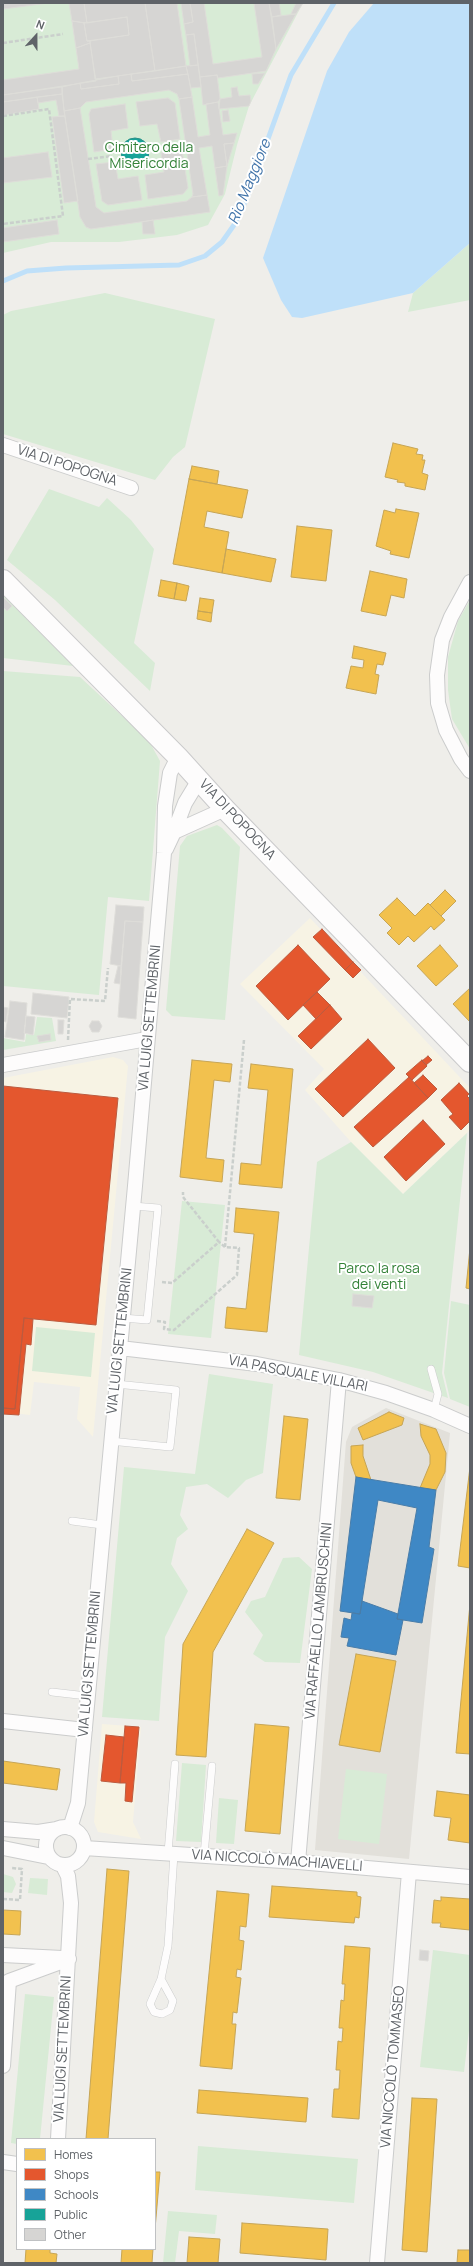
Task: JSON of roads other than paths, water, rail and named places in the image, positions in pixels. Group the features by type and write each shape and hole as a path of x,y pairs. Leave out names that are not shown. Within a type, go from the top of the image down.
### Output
{"main road":[{"name":"VIA DI POPOGNA","path":"3,580 178,757 225,809 470,1062"}],"street":[{"name":"VIA DI POPOGNA","path":"3,445 131,488"},
{"path":"470,582 451,617 442,640 437,675 438,703 446,730 461,759 470,771"},
{"name":"VIA LUIGI SETTEMBRINI","path":"63,1828 78,1803 102,1525 123,1318 148,1039 164,853 164,822 168,781 178,757"},
{"name":"VIA LUIGI SETTEMBRINI","path":"164,853 185,803 199,780"},
{"path":"174,832 225,809"},
{"path":"3,1064 72,1054 148,1039"},
{"name":"VIA PASQUALE VILLARI","path":"120,1348 257,1364 339,1380 386,1392 434,1410 470,1426"},
{"name":"VIA RAFFAELLO LAMBRUSCHINI","path":"298,1862 339,1380"},
{"path":"3,1721 84,1730"},
{"path":"3,1829 38,1832 63,1828 81,1836 84,1848 79,1859 69,1865 63,1866 55,1863 48,1856 45,1845 47,1838 63,1828"},
{"path":"3,1848 48,1856"},
{"name":"VIA NICCOLÒ MACHIAVELLI","path":"84,1848 298,1862 470,1877"},
{"name":"VIA LUIGI SETTEMBRINI","path":"58,2138 71,1903 68,1876 63,1866"},
{"name":"VIA NICCOLÒ TOMMASEO","path":"377,2263 409,1872"},
{"path":"3,1955 69,1959"},
{"name":"VIA LUIGI SETTEMBRINI","path":"3,2066 9,1981 69,1959"},
{"path":"3,2162 16,2164"}],"lane":[{"path":"123,1318 147,1320 158,1208 133,1206"},
{"path":"431,1369 438,1394 434,1410"},
{"path":"110,1441 170,1448 176,1390 116,1384"},
{"path":"72,1521 102,1525"},
{"path":"52,1692 87,1696"},
{"path":"161,1979 172,2001 170,2010 162,2014 154,2012 150,2004 161,1979 168,1946 175,1764"},
{"path":"204,1855 212,1766"}],"water":[{"path":"374,3 470,3 470,243 413,293 302,318 292,317 281,300 263,258 327,71 349,32"}],"waterway":[{"name":"Rio Maggiore","path":"3,281 27,271 66,268 179,265 205,256 222,242 234,225 246,200 291,75 334,3"}],"park label":[{"name":"Cimitero della Misericordia","path":"149,156"},
{"name":"Parco la rosa dei venti","path":"379,1278"}]}
